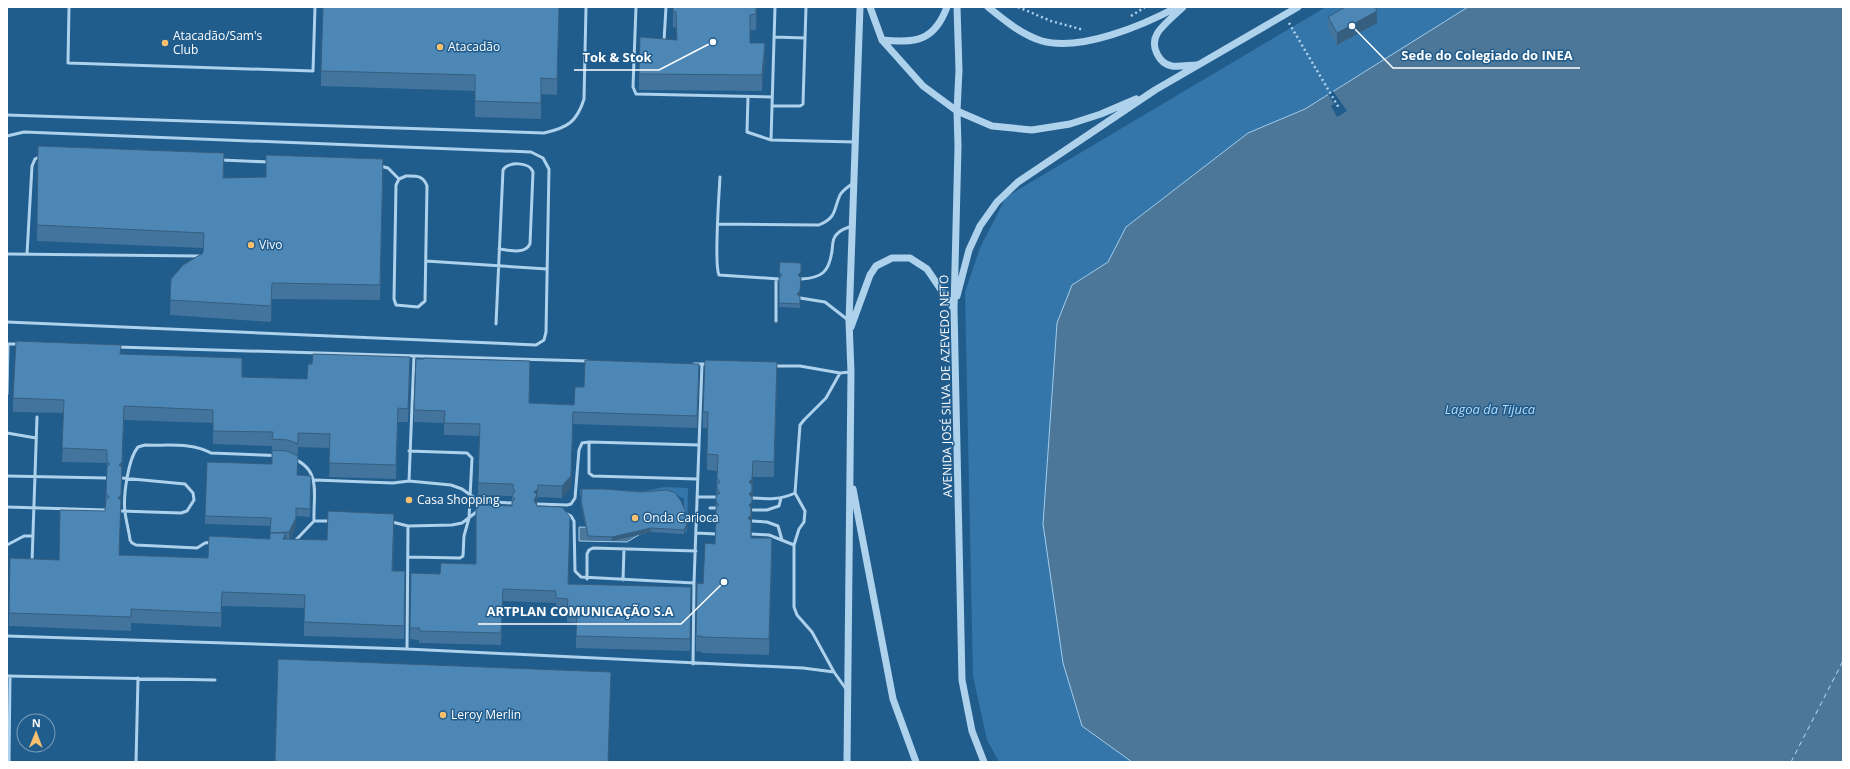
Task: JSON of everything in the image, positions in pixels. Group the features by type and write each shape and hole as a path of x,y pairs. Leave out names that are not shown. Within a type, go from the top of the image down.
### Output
{"street":[{"path":"847,762 851,372 849,321 860,7"},
{"path":"870,7 882,40 923,86 957,111 992,126 1032,130 1070,124 1101,114 1155,90"},
{"path":"882,40 906,42 922,39 935,30 947,7"},
{"name":"AVENIDA JOSÉ SILVA DE AZEVEDO NETO","path":"957,7 959,70 954,309 962,680 972,731 984,762"},
{"path":"988,7 1023,33 1043,42 1079,44 1152,21 1178,7"},
{"path":"1183,7 1157,33 1155,51 1162,61 1172,66 1199,65"},
{"path":"954,309 968,250 980,226 997,202 1018,182 1155,90 1298,7"},
{"path":"850,331 870,275 876,266 892,258 910,258 927,269 954,309"},
{"path":"850,473 893,699 916,762"}],"lane":[{"path":"69,7 68,63 314,71 315,7"},
{"path":"7,115 544,133 560,130 572,122 580,112 584,99 586,7"},
{"path":"636,7 634,91 636,94 772,97"},
{"path":"663,46 665,41 666,7"},
{"path":"771,140 775,7"},
{"path":"772,106 800,106 803,104 806,7"},
{"path":"774,37 806,38"},
{"path":"635,47 643,48"},
{"path":"748,97 747,132 771,140 856,142"},
{"path":"7,136 24,132 531,152 543,158 549,169 546,332 544,340 536,345 7,322"},
{"path":"27,254 32,166 35,159 42,155"},
{"path":"218,160 274,162"},
{"path":"496,324 498,266 503,170 508,164 528,165 532,168 533,172 530,244 527,249 523,251 499,249"},
{"path":"377,165 388,168 399,179"},
{"path":"406,176 421,177 425,180 427,186 426,261 425,301 423,304 418,307 396,305 394,299 396,185 399,179 406,176"},
{"path":"720,178 717,256 719,275 778,279 776,321"},
{"path":"718,224 819,225 830,220 835,213 840,194 854,183"},
{"path":"801,279 812,278 821,274 829,266 833,240 837,234 852,226"},
{"path":"7,254 199,256"},
{"path":"426,261 547,269"},
{"path":"800,298 825,302 849,321"},
{"path":"7,394 8,344 24,344"},
{"path":"110,347 593,361"},
{"path":"409,481 414,356"},
{"path":"686,364 709,364"},
{"path":"693,664 697,479 702,364"},
{"path":"770,365 800,366 840,373 851,372"},
{"path":"840,373 826,398 800,425 794,492 805,511 804,522 794,545 794,607 797,615 812,632 834,672 848,691"},
{"path":"32,568 37,418"},
{"path":"7,433 36,438"},
{"path":"589,442 588,469 589,474 593,476 697,479"},
{"path":"537,504 571,504 575,498 579,450 582,443 699,445"},
{"path":"145,445 193,446 202,448 211,453 288,456 299,460 315,480 314,521 294,542 284,544 213,542 205,543 197,548 136,545 132,544 130,540 123,511 127,478 133,452 138,447 145,445"},
{"path":"408,557 460,558 463,556 464,536 469,518 471,496 471,456 467,453 409,451"},
{"path":"7,476 107,478"},
{"path":"122,478 185,484 193,493 194,500 190,508 181,513 123,511"},
{"path":"315,480 393,483 409,481 451,485 462,489 478,501 512,503"},
{"path":"752,498 781,498 787,497 794,492"},
{"path":"697,497 717,497"},
{"path":"752,510 774,508 778,506 781,498"},
{"path":"7,507 106,510"},
{"path":"710,508 716,508"},
{"path":"385,522 400,523 408,526 452,525 462,523 475,512 483,510"},
{"path":"558,513 566,513 571,516 574,521 575,572 581,577 587,579 694,583"},
{"path":"709,520 716,520"},
{"path":"314,521 338,521"},
{"path":"752,521 774,523 778,526 782,540"},
{"path":"407,649 408,526"},
{"path":"696,533 716,534"},
{"path":"751,534 769,535 794,545"},
{"path":"7,544 24,536 33,536"},
{"path":"623,580 624,549"},
{"path":"587,579 587,554 589,550 696,550"},
{"path":"7,636 407,649 693,664 803,668 834,672"},
{"path":"9,762 8,676 215,680"},
{"path":"136,762 138,678"}],"path":[{"path":"1018,7 1051,21 1083,30 1090,30"},
{"path":"1128,18 1145,7"},
{"path":"1284,16 1339,108"}],"shaded area":[{"path":"1326,7 1468,7 1305,109 1248,133 1126,227 1108,262 1072,285 1082,726 1132,762 999,762 987,740 973,676 965,292 980,248 1006,197"},
{"path":"665,487 688,488 687,532 683,532 684,499 672,492 580,496 580,489 644,491"}],"water":[{"name":"Lagoa da Tijuca","path":"1468,7 1843,7 1843,762 1132,762 1082,726 1063,663 1043,524 1057,323 1072,285 1108,262 1126,227 1248,133 1305,109"},
{"path":"579,527 647,530 627,542 579,541"}],"pier":[{"path":"1333,91 1347,111 1337,117 1331,106 1334,104 1328,94"}],"building":[{"name":"Atacadão","path":"323,7 559,7 557,79 541,78 541,103 475,101 475,75 321,71"},
{"path":"673,7 756,7 756,14 750,15 750,43 765,43 762,75 639,74 640,37 677,40 676,12 673,11"},
{"path":"1345,7 1375,7 1377,11 1337,33 1328,17"},
{"name":"Vivo","path":"38,146 224,153 223,178 266,177 266,155 383,159 380,285 272,283 271,306 170,300 171,279 183,265 203,253 204,233 37,225"},
{"path":"780,262 801,263 801,272 798,275 801,278 800,291 797,294 800,297 800,304 779,303 779,278 782,275 779,272"},
{"path":"16,341 121,345 120,354 242,358 242,377 307,379 308,364 312,364 313,354 410,357 408,409 398,408 396,465 329,463 330,434 298,433 298,444 288,440 272,439 273,432 213,431 213,410 124,406 122,462 119,465 122,467 121,495 118,498 121,500 119,555 208,558 209,536 270,539 270,533 286,533 283,539 327,540 328,511 394,514 392,571 405,571 404,626 304,622 305,595 222,592 221,613 131,609 131,617 9,613 10,558 59,560 60,510 105,511 106,499 109,497 106,493 107,467 110,464 107,461 107,450 62,448 64,400 13,398"},
{"path":"416,359 530,361 529,403 574,405 575,387 584,387 585,360 699,364 697,416 573,412 571,476 562,486 538,485 538,489 534,492 537,495 534,500 537,506 562,507 570,517 568,584 691,587 690,639 576,636 577,611 567,610 568,599 556,598 556,591 503,589 501,633 419,631 420,628 410,628 411,573 440,574 441,563 476,564 476,505 512,506 512,502 515,499 512,496 515,491 513,484 478,483 480,424 444,423 445,411 414,410"},
{"path":"705,360 777,362 774,462 753,461 752,479 749,482 752,485 752,491 749,494 752,497 752,502 749,505 751,508 751,515 748,518 751,521 751,538 772,538 769,639 696,636 697,583 703,584 705,543 715,544 716,521 719,518 716,515 716,507 719,505 716,501 716,495 720,493 717,489 717,484 720,482 717,478 718,455 707,454 708,412 703,412"},
{"path":"272,450 287,451 298,456 297,475 311,476 310,509 296,508 296,518 289,532 270,533 271,518 205,516 207,462 272,464"},
{"name":"Onda Carioca","path":"582,489 640,492 667,490 675,493 681,501 688,518 688,522 684,530 651,528 612,537 588,536 581,500"},
{"name":"Leroy Merlin","path":"278,659 611,672 608,762 275,762"}],"ferry route":[{"path":"1791,762 1843,661"}],"place":[{"name":"Sede do Colegiado do INEA","path":"1352,26"},
{"name":"Tok & Stok","path":"713,42"},
{"name":"Atacadão/Sam's Club","path":"165,43"},
{"name":"Atacadão","path":"440,47"},
{"name":"Vivo","path":"251,245"},
{"name":"Casa Shopping","path":"409,500"},
{"name":"Onda Carioca","path":"635,518"},
{"name":"ARTPLAN COMUNICAÇÃO S.A","path":"724,582"},
{"name":"Leroy Merlin","path":"443,715"}]}
